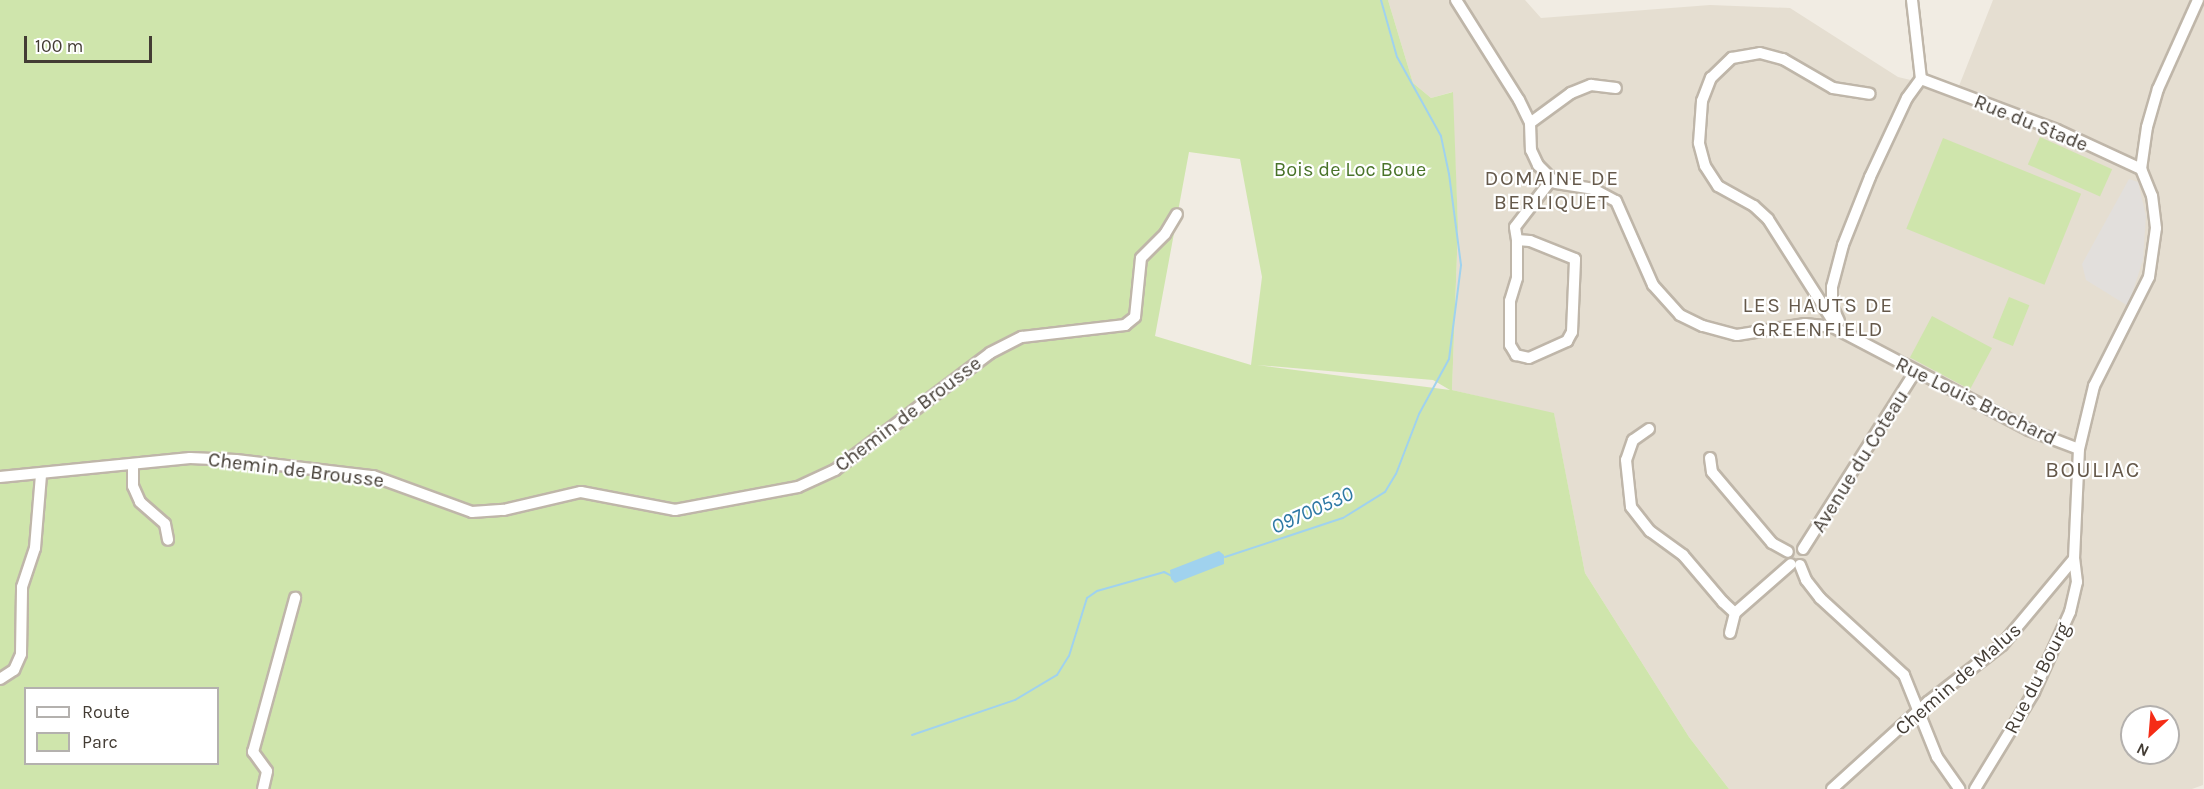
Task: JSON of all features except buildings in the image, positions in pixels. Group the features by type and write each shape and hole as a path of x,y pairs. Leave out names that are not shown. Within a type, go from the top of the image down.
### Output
{"street":[{"path":"1456,0 1530,123 1531,150 1551,180 1602,191 1616,201 1653,285 1670,306 1692,322 1737,335 1765,334 1805,324 1833,327 1843,333"},
{"path":"1843,333 1832,297 1843,245 1870,177 1907,98 1921,79 1912,0"},
{"path":"2141,169 2147,127 2158,89 2198,0"},
{"path":"1843,333 1832,322 1768,219 1718,186 1705,166 1700,143 1702,101 1711,78 1732,58 1760,53 1783,58 1833,88 1870,94"},
{"name":"Rue du Stade","path":"1921,79 2056,130 2141,169"},
{"path":"1530,123 1571,93 1592,85 1616,88"},
{"name":"Rue du Bourg","path":"1975,789 2030,700 2067,622 2077,582 2074,559 2079,449 2094,386 2131,320 2149,277 2156,228 2152,196 2141,169"},
{"path":"1517,240 1566,253 1577,265 1571,337 1528,358 1516,355 1510,345 1517,240 1515,227 1551,180"},
{"name":"Chemin de Brousse","path":"0,477 41,475 190,458 237,460 373,476 472,513 504,510 581,492 675,510 798,487 835,470 990,353 1022,337 1125,325 1135,317 1141,258 1165,234 1177,214"},
{"name":"Rue Louis Brochard","path":"1843,333 2029,430 2079,449"},
{"name":"Avenue du Coteau","path":"1803,549 1915,372"},
{"path":"1649,429 1633,440 1626,460 1632,507 1650,531 1683,555 1735,613"},
{"path":"1710,458 1712,472 1772,543 1788,552 1820,598 1904,675 1940,763 1959,789"},
{"path":"133,465 133,486 140,502 165,524 168,540"},
{"path":"0,680 14,670 21,654 22,587 35,548 41,475"},
{"path":"1730,633 1735,613 1806,558 1803,549 1795,547 1788,552"},
{"name":"Chemin de Malus","path":"1832,789 1918,712 2002,645 2074,559"},
{"path":"263,789 267,771 253,752 290,604"}],"shaded area":[{"path":"1388,0 1525,0 1541,18 1710,5 1790,8 1898,77 1957,91 1993,0 2204,0 2203,785 2192,789 1729,789 1689,737 1585,573 1554,414 1452,390 1458,227 1452,92 1431,98 1413,83"},
{"path":"2129,179 2138,182 2146,216 2143,260 2128,306 2086,280 2082,264"}],"green space":[{"name":"Bois de Loc Boue","path":"0,0 1388,0 1413,83 1431,98 1453,92 1458,227 1452,390 1554,413 1585,573 1689,737 1729,789 0,789","holes":["1189,152 1240,159 1262,277 1251,365 1155,336","1257,365 1433,380 1450,390"]},
{"path":"2040,137 2112,169 2100,197 2028,164"},
{"path":"1943,138 2081,194 2044,285 1906,229"},
{"path":"2009,297 2029,305 2013,346 1993,338"},
{"path":"1932,316 1992,348 1970,389 1910,357"}],"water":[{"path":"1219,551 1224,555 1224,564 1175,583 1171,579 1170,570"}],"waterway":[{"name":"O9700530","path":"1225,557 1343,518 1385,492 1396,474 1419,414 1449,359 1461,265 1449,174 1441,136 1397,57 1381,0"},
{"name":"O9700530","path":"912,735 1015,700 1057,675 1069,656 1087,598 1097,591 1164,572 1172,576"}],"district":[{"name":"DOMAINE DE BERLIQUET","path":"1552,190"},
{"name":"LES HAUTS DE GREENFIELD","path":"1818,317"},
{"name":"BOULIAC","path":"2093,471"}]}
